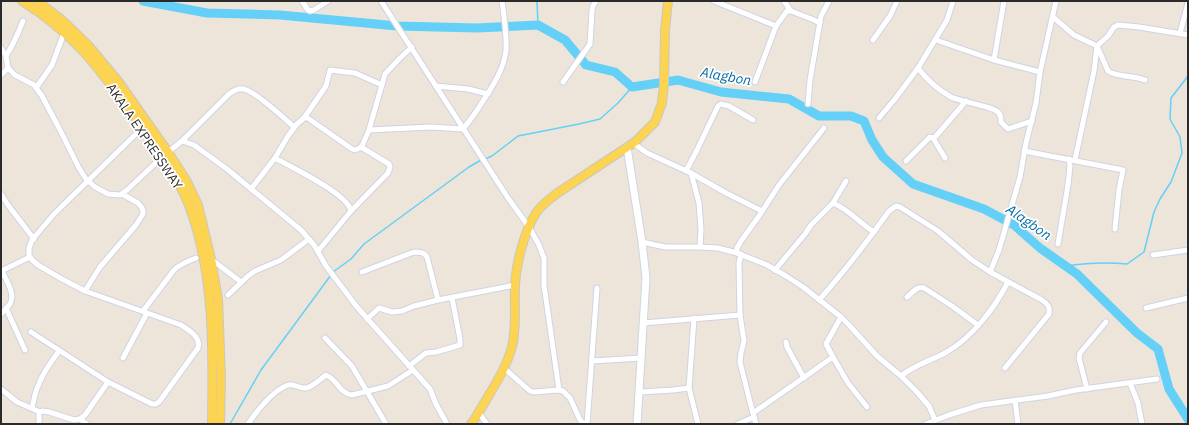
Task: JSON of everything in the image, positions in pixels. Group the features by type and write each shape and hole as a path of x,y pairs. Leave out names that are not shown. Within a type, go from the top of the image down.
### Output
{"main road":[{"name":"AKALA EXPRESSWAY","path":"22,1 64,33 82,50 111,85 142,128 186,180 198,205 211,259 218,299 221,378 220,424"},
{"name":"AKALA EXPRESSWAY","path":"36,1 62,20 88,45 118,80 165,155 190,208 204,254 210,305 213,378 212,424"},
{"path":"471,424 504,368 512,347 514,336 515,285 518,264 529,226 537,212 556,194 630,145 655,122 662,103 665,74 665,30 668,1"}],"street":[{"path":"302,1 310,11 328,1"},
{"path":"381,1 508,198 529,226 539,245 544,258 544,285 559,390"},
{"path":"463,129 471,120 488,94 501,69 506,51 506,31 502,1"},
{"path":"563,82 590,44 592,10 596,1"},
{"path":"784,1 791,11 820,23"},
{"path":"808,104 811,73 821,16 829,1"},
{"path":"873,40 890,16 897,1"},
{"path":"879,118 918,68 936,40 947,20 953,1"},
{"path":"994,60 1004,1"},
{"path":"990,272 1004,234 1020,177 1024,151 1036,103 1040,72 1056,1"},
{"path":"717,2 776,26"},
{"path":"1180,34 1188,3"},
{"path":"755,82 776,26 787,11 791,11"},
{"path":"1053,17 1074,35 1096,46 1108,71 1118,76 1146,80"},
{"path":"6,56 18,36 23,21"},
{"path":"1058,244 1070,166 1094,71 1096,46 1108,36 1114,27 1118,25 1188,35"},
{"path":"36,88 52,65 64,33"},
{"path":"936,40 994,60 1040,72"},
{"path":"1,48 6,56 8,68 15,75 30,83 42,96 79,168 87,180 95,187 108,194 120,195 127,190 182,141 234,90 245,89 258,97 294,127"},
{"path":"304,118 312,120 352,149 356,150 361,147 369,130 385,74 412,48"},
{"path":"1,75 8,68"},
{"path":"918,68 928,80 952,97 983,106 997,112 1001,122 1008,129 1032,121"},
{"path":"251,189 275,158 294,127 304,118 326,86 330,70 355,73 382,85"},
{"path":"436,86 468,89 488,94"},
{"path":"906,161 927,139 930,137 933,138 966,102"},
{"path":"700,247 701,230 699,203 688,172 697,150 718,106 721,104 730,106 753,120"},
{"path":"369,130 431,127 463,129"},
{"path":"31,332 108,382 147,402 156,404 160,402 198,348 198,340 192,332 181,324 85,291 38,265 30,257 29,248 34,239 54,214 87,180 142,128"},
{"path":"756,424 740,362 744,341 740,315 739,254 737,248 779,185 824,128"},
{"path":"933,138 945,158"},
{"path":"182,141 194,145 227,169 309,239 318,251 326,266 367,319 430,389 436,404 448,424"},
{"path":"630,145 688,172 762,211"},
{"path":"630,145 646,278 637,424"},
{"path":"318,251 351,212 387,176 390,167 387,162 361,147"},
{"path":"1024,151 1123,170 1119,190 1115,229"},
{"path":"275,158 331,189 350,207 351,212"},
{"path":"775,270 792,251 811,225 833,203 846,181"},
{"path":"1,194 34,239"},
{"path":"85,291 100,267 136,225 143,214 142,208 138,203 122,194"},
{"path":"833,203 849,211 866,228 874,232"},
{"path":"819,300 835,282 889,211 896,206 900,207 931,226 972,260 990,272 1042,300 1050,307 1049,314 1005,368"},
{"path":"228,295 241,282 256,271 281,260 309,239"},
{"path":"642,242 665,247 718,248 739,254 767,265 803,287 841,317 877,356 901,376 929,406 935,420"},
{"path":"1153,255 1188,249"},
{"path":"362,272 414,252 421,252 427,257 438,300"},
{"path":"1,314 10,303 12,297 10,288 1,271 30,257"},
{"path":"123,358 145,312 174,270 186,262 196,258"},
{"path":"211,259 241,282"},
{"path":"901,376 909,370 958,345 978,325 1002,294 1008,282"},
{"path":"367,319 380,308 392,312 402,311 414,306 438,300 515,285"},
{"path":"907,297 917,287 924,288 978,325"},
{"path":"587,424 597,288"},
{"path":"248,424 256,412 270,398 288,385 305,389 309,388 326,375 332,378 348,394 352,395 367,390 388,386 411,368 426,353 436,352 460,345 452,298"},
{"path":"1146,308 1188,298"},
{"path":"6,308 25,350"},
{"path":"643,323 740,315"},
{"path":"841,317 826,344 848,383 867,407"},
{"path":"694,318 689,388 698,424"},
{"path":"1087,389 1079,358 1080,353 1106,322"},
{"path":"325,338 352,366 385,422 379,424"},
{"path":"786,342 787,347 804,378"},
{"path":"32,408 39,381 59,351"},
{"path":"738,424 753,415 833,357"},
{"path":"592,361 641,358"},
{"path":"504,368 533,392 563,391 570,398 584,424"},
{"path":"926,424 981,405 1157,379"},
{"path":"1,389 17,402 40,412 45,411 74,420 80,419 85,415 108,382"},
{"path":"1130,383 1138,403 1142,424"},
{"path":"640,392 689,388"},
{"path":"1015,400 1018,424"},
{"path":"39,424 40,412"},
{"path":"478,413 487,424"},
{"path":"80,419 86,424"}],"waterway":[{"name":"Alagbon","path":"143,1 207,13 280,15 397,26 477,28 538,25 565,40 586,65 615,72 632,87 678,80 721,92 789,99 819,116 851,116 864,121 872,140 883,157 913,184 984,209 1014,225 1040,248 1077,274 1137,333 1158,349 1169,389 1188,419"},
{"path":"537,1 538,25"},
{"path":"1065,266 1096,263 1127,264 1144,252 1154,212 1171,182 1182,153 1180,137 1170,119 1171,98 1188,76"},
{"path":"485,159 492,156 518,136 600,119 618,103 632,87"},
{"path":"333,272 351,259 364,244 469,167 481,160"},
{"path":"230,424 261,370 331,275"}]}
